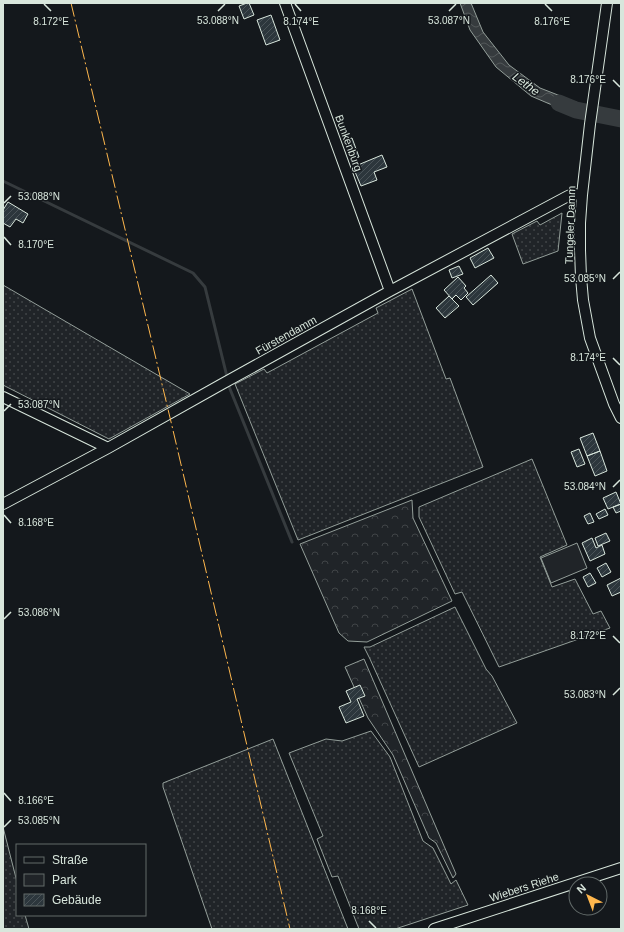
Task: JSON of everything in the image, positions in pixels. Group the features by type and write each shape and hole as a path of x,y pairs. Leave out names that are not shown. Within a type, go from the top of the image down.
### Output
{"street":[{"name":"Bunkenburg","path":"285,3 390,291"},
{"name":"Tungeler Damm","path":"607,3 593,99 582,195 580,250 581,277 590,338 614,404 621,418"},
{"name":"Fürstendamm","path":"3,504 108,448 390,291 568,196 573,194 582,195"},
{"path":"3,397 108,448"},
{"name":"Wiebers Riehe","path":"434,929 621,868"}],"green space":[{"path":"562,213 558,251 523,264 512,234 537,221 540,225"},
{"path":"3,285 190,394 109,439 3,385"},
{"path":"412,289 446,379 450,378 483,467 298,540 235,384 264,369 267,373 378,313 376,308"},
{"path":"532,459 567,545 540,557 552,587 575,579 593,614 601,611 610,628 499,667 462,592 455,594 419,517 419,507"},
{"path":"412,500 413,518 452,601 367,642 348,641 339,633 300,544"},
{"path":"577,543 587,568 551,583 541,558"},
{"path":"455,607 486,669 492,676 517,723 419,767 364,647 370,647"},
{"path":"364,659 456,874 453,878 436,843 429,838 393,755 368,718 345,667"},
{"path":"371,731 390,757 423,841 433,848 451,884 456,880 468,905 395,929 359,929 338,876 332,877 317,839 323,836 289,753 326,739 342,741"},
{"path":"273,739 348,929 212,929 163,787 163,783"},
{"path":"3,827 16,878 16,916 25,916 29,929 3,929"}],"water":[{"path":"460,3 471,3 483,32 509,65 540,88 581,104 580,117 531,96 496,67 470,30"}],"building":[{"path":"249,3 254,15 244,19 239,6"},
{"path":"271,15 280,40 266,45 257,20"},
{"path":"352,138 359,157 351,159 345,140"},
{"path":"382,155 387,167 374,172 377,180 361,186 353,167"},
{"path":"8,202 28,214 23,223 16,219 10,227 3,223 3,210"},
{"path":"488,248 494,258 475,268 470,258"},
{"path":"459,266 463,274 452,278 449,270"},
{"path":"491,275 498,283 473,305 466,297"},
{"path":"458,277 466,286 464,288 468,293 461,300 456,295 452,299 444,290"},
{"path":"449,296 459,306 445,318 436,308"},
{"path":"593,433 600,451 587,456 580,438"},
{"path":"579,449 585,464 577,467 571,452"},
{"path":"600,451 607,471 595,476 587,456"},
{"path":"616,492 621,504 608,509 603,498"},
{"path":"621,504 621,511 616,513 613,507"},
{"path":"605,509 608,515 599,519 596,514"},
{"path":"590,513 594,522 588,524 584,516"},
{"path":"606,533 610,541 598,546 595,538"},
{"path":"592,538 596,548 602,545 605,554 590,561 582,543"},
{"path":"606,563 611,572 602,577 597,568"},
{"path":"590,573 596,583 588,587 583,577"},
{"path":"621,578 621,592 612,596 607,585"},
{"path":"360,685 365,696 357,699 364,716 346,723 339,707 351,702 346,691"}],"waterway":[{"name":"Lethe","path":"559,103 576,110 621,119"},
{"path":"3,181 193,273 205,287 230,389 292,542"}],"power":[{"path":"71,3 290,929"}]}
